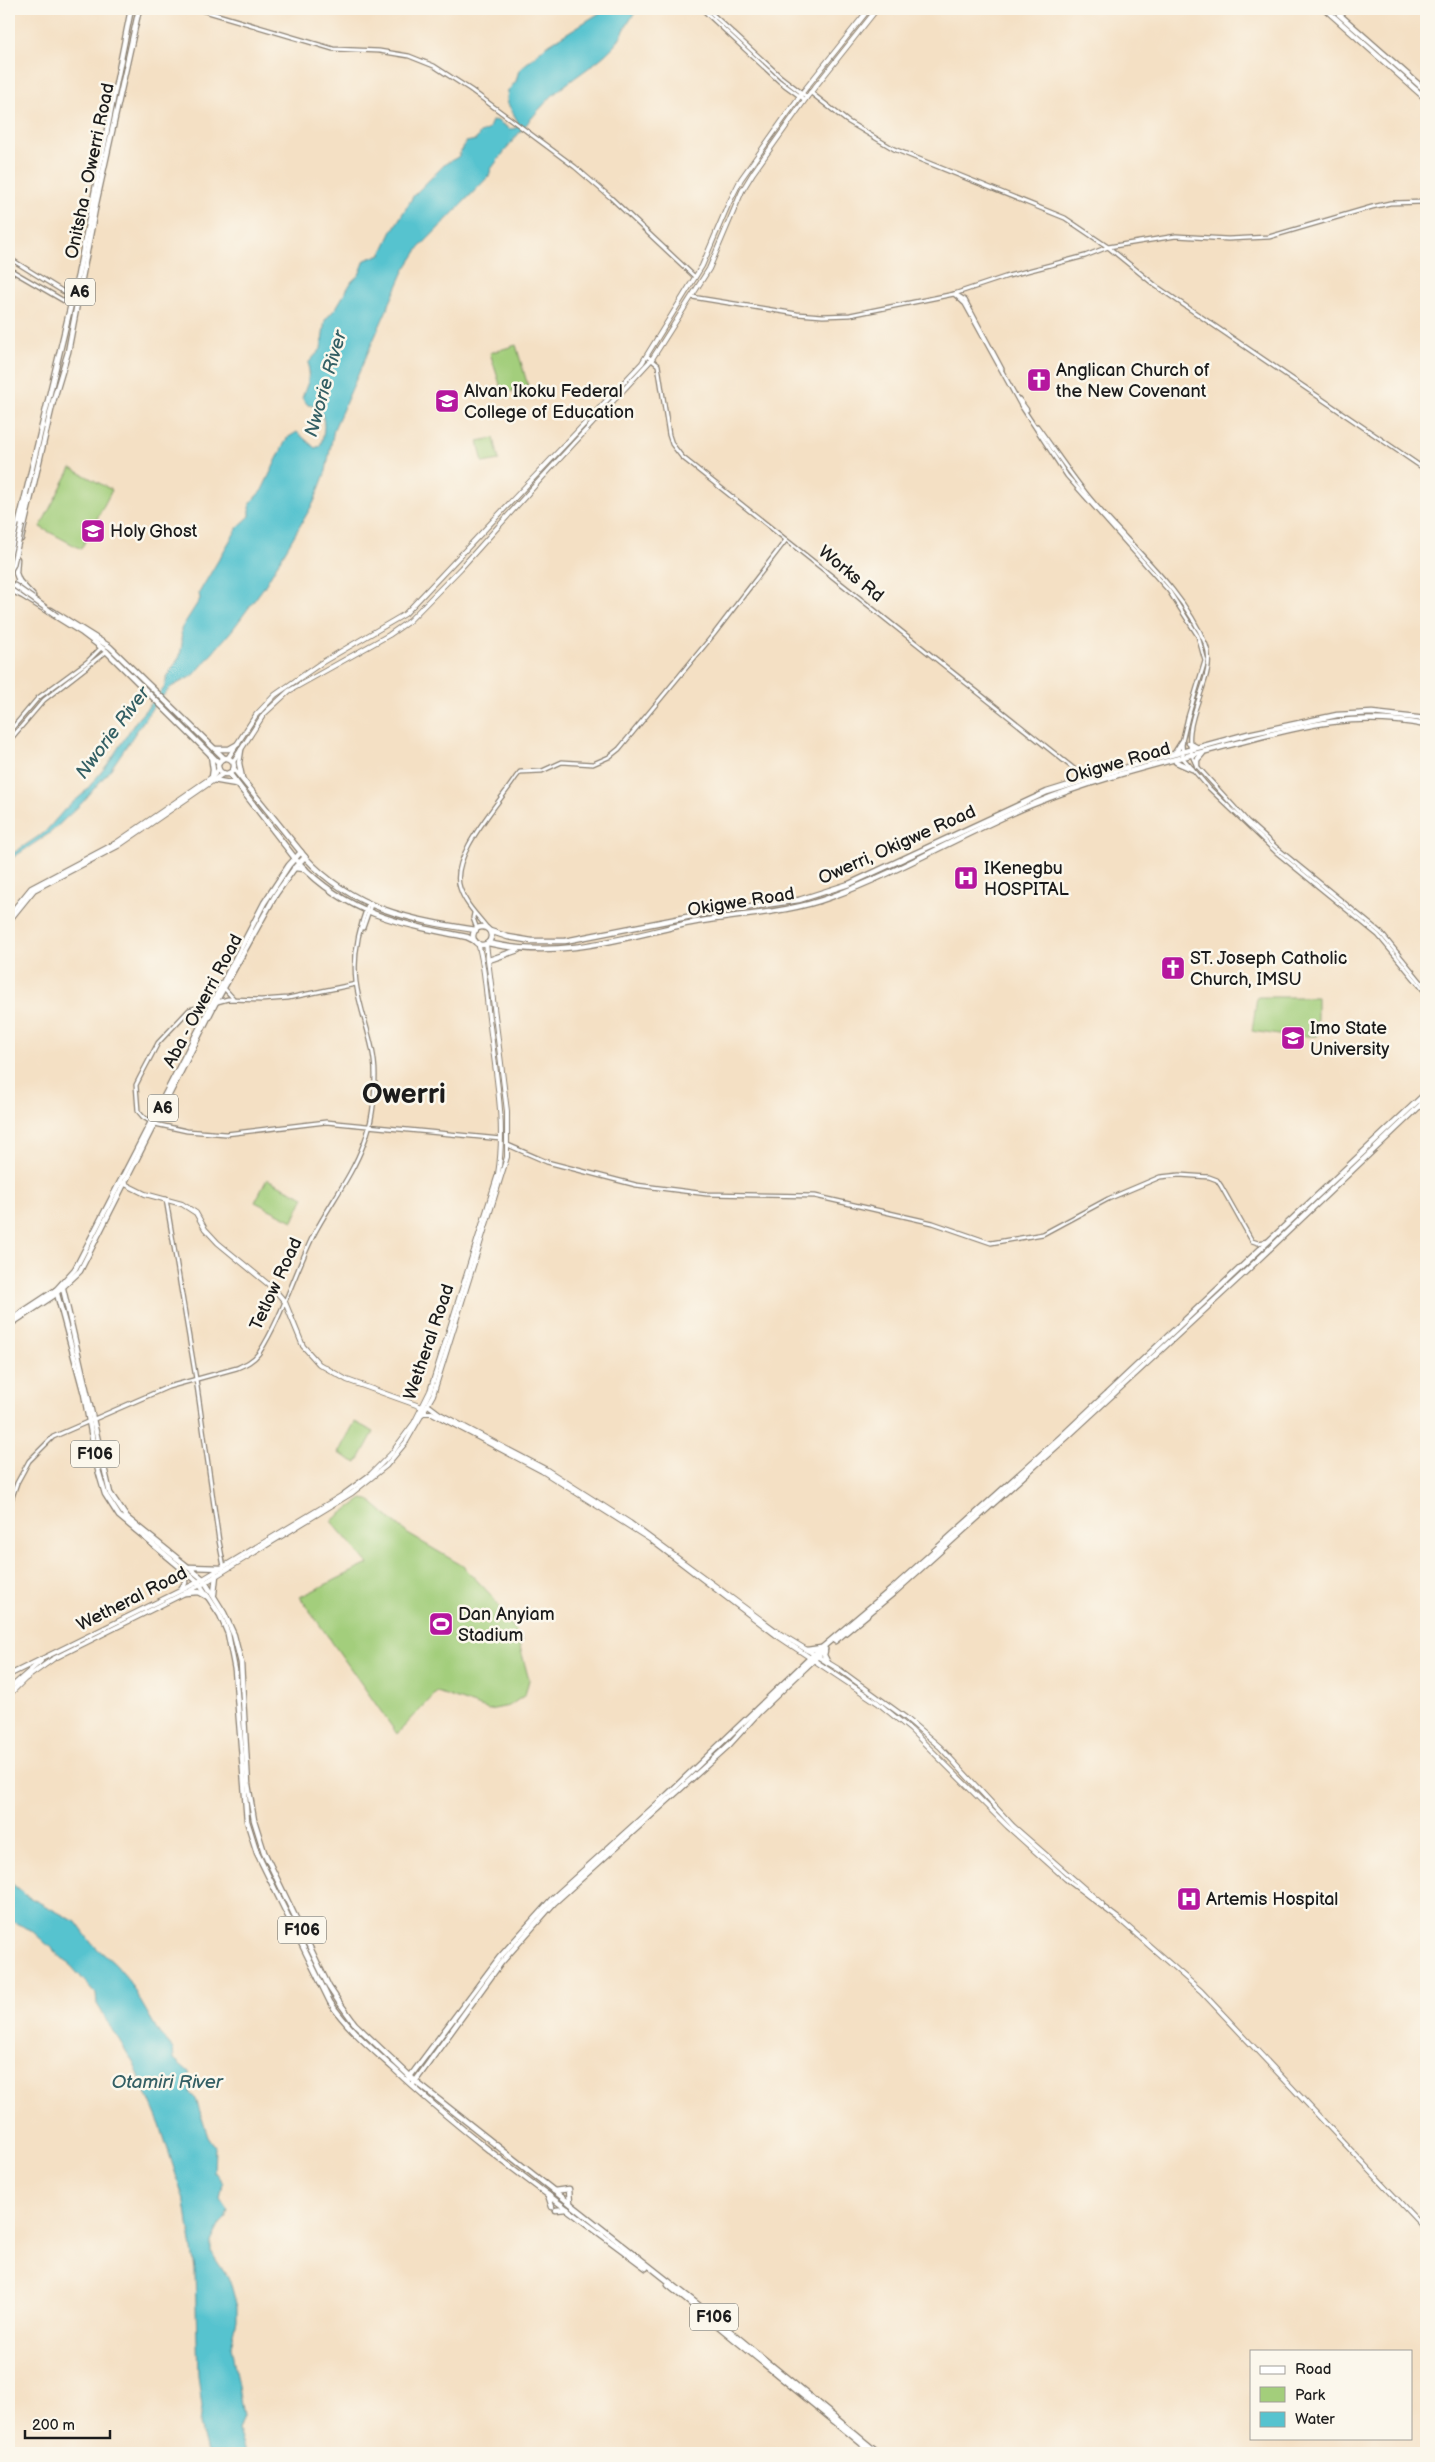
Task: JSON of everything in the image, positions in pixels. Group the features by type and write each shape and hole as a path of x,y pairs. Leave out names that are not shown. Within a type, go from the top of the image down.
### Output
{"main road":[{"path":"9,921 34,890 118,846 212,779 219,769 219,763 238,744 256,715 283,688 321,663 405,614 452,566 647,356 696,278 741,179 800,95 869,9"},
{"path":"219,769 227,773 238,785 297,861 337,895 367,912 398,923 487,943 491,938 489,930 484,928 477,930 410,918 370,905 330,881 303,855 234,769 233,762 264,714 289,691 389,635 409,621 461,568 652,359 716,254 736,203 752,173 810,92 877,9"},
{"path":"1325,9 1426,99"},
{"path":"1334,9 1426,91"},
{"path":"131,10 138,11"},
{"name":"Onitsha - Owerri Road","path":"9,562 73,297 131,10"},
{"name":"Onitsha - Owerri Road","path":"16,573 18,550 53,402 68,352 86,253 138,11"},
{"path":"839,46 844,50"},
{"path":"731,199 736,203"},
{"path":"595,412 599,416"},
{"path":"16,573 9,572 13,565 27,504 26,495"},
{"name":"A6","path":"16,573 27,592 78,626 108,649 212,751 219,763"},
{"name":"A6","path":"19,581 9,589 103,645"},
{"path":"9,585 15,586 57,616 78,626"},
{"path":"1087,781 1181,752 1336,715 1372,713 1426,719"},
{"name":"Okigwe Road","path":"487,943 522,949 584,947 686,924 801,906 831,897 965,832 1087,781 1337,720 1371,719 1426,725"},
{"path":"1171,755 1177,752 1182,742"},
{"path":"1188,743 1200,747"},
{"path":"212,779 212,751 229,749 238,744"},
{"path":"241,750 239,763 242,779"},
{"name":"A6","path":"212,751 233,762"},
{"path":"1198,768 1198,757 1205,752"},
{"path":"1172,761 1184,763 1192,769"},
{"path":"9,915 31,888 116,843 212,779 234,769"},
{"path":"212,779 238,785"},
{"path":"254,805 259,801"},
{"name":"Owerri, Okigwe Road","path":"489,930 508,938 532,941 565,941 702,914 799,900 832,891 965,832"},
{"name":"A6","path":"290,852 292,867"},
{"name":"Aba - Owerri Road","path":"9,1325 63,1286 89,1248 264,903 303,855"},
{"path":"292,867 305,869"},
{"path":"770,905 771,911"},
{"path":"477,930 474,936 477,942"},
{"name":"Wetheral Road","path":"202,1582 341,1496 371,1474 405,1437 430,1391 498,1174 502,1140 484,974 477,942"},
{"name":"Wetheral Road","path":"9,1675 216,1575 224,1568 345,1497 386,1466 424,1413 499,1184 508,1145 507,1111 487,943"},
{"path":"489,960 522,949"},
{"path":"1273,1242 1426,1093"},
{"path":"413,2084 474,1998 554,1903 689,1778 814,1657 896,1591 1426,1100"},
{"path":"121,1182 145,1194 182,1204 196,1212 218,1243 274,1289 285,1302 303,1346 319,1364 354,1383 422,1407"},
{"name":"F106","path":"63,1286 103,1470 116,1506 127,1518 202,1582 212,1597 228,1634 232,1651 244,1804 257,1851 334,2008 343,2020 409,2079 451,2120 547,2194 569,2207"},
{"name":"Aba - Owerri Road","path":"9,1320 57,1291"},
{"name":"F106","path":"57,1291 91,1419"},
{"path":"428,1405 440,1414 547,1470 657,1541 779,1633 807,1650 814,1657 828,1663 906,1718 940,1747 1013,1826 1177,1968 1233,2022 1426,2230"},
{"path":"424,1413 432,1413 444,1419 564,1484 665,1550 776,1635 814,1657 878,1703 911,1730 1066,1879 1111,1912"},
{"path":"216,1575 212,1597 199,1592 183,1591 187,1568 224,1568"},
{"name":"Wetheral Road","path":"9,1695 35,1671 60,1655 183,1591"},
{"path":"807,1650 825,1647"},
{"path":"825,1647 824,1655 828,1663"},
{"path":"9,1689 45,1658"},
{"path":"409,2079 499,1958 539,1912 689,1778"},
{"path":"984,1802 988,1798"},
{"path":"1066,1879 1069,1874"},
{"name":"F106","path":"413,2084 656,2273 878,2453"},
{"path":"547,2194 554,2209 569,2207 569,2189 552,2191"},
{"name":"F106","path":"840,2422 873,2453"}],"street":[{"path":"198,9 333,49 379,51 410,56 434,66 574,167 610,197 696,278"},
{"path":"702,9 753,58 806,99"},
{"path":"707,9 800,95"},
{"path":"810,92 847,121 894,149 1057,213 1108,247 1156,286 1426,470"},
{"path":"692,296 797,314 839,316 954,294 1008,276 1086,256 1108,247 1176,236 1228,239 1269,237 1372,207 1390,203 1426,202"},
{"path":"9,258 73,297"},
{"path":"9,269 71,305 80,294"},
{"path":"954,294 965,304 1020,404 1067,476 1169,591 1192,625 1203,649 1205,661 1182,742 1181,752 1183,758 1196,774 1276,852 1378,935 1426,988"},
{"path":"954,294 965,300 1021,402 1071,474 1172,590 1192,618 1208,651 1206,673 1192,718 1188,743 1190,756 1198,768 1278,849 1374,928 1426,993"},
{"path":"647,356 652,359"},
{"name":"Works Rd","path":"652,359 658,365 669,435 676,451 704,476 1087,781"},
{"path":"489,930 474,913 459,886 460,860 470,841 516,777 520,772 542,771 562,762 584,764 599,762 619,749 714,634 786,540"},
{"path":"9,732 38,698 86,662 103,645"},
{"path":"9,741 44,700 108,649"},
{"path":"53,686 56,691"},
{"path":"1196,774 1198,768"},
{"name":"Tetlow Road","path":"9,1506 17,1483 34,1454 53,1437 168,1387 237,1368 254,1359 285,1302 314,1235 336,1199 364,1143 375,1075 370,1038 356,984 356,962 360,933 370,905"},
{"path":"474,913 473,918 477,930"},
{"path":"356,984 288,998 234,999 195,1006 183,1014 158,1044 140,1076 136,1086 138,1110 153,1123 187,1131 226,1134 326,1122 502,1140"},
{"path":"222,986 234,999"},
{"path":"508,1145 548,1162 636,1185 707,1194 815,1196 933,1224 991,1243 1043,1234 1108,1199 1160,1177 1209,1177 1216,1180 1221,1186 1252,1241 1258,1243 1273,1242"},
{"path":"166,1200 196,1379 224,1568"}],"green space":[{"path":"516,345 528,386 503,394 490,353"},
{"path":"494,438 499,460 483,463 478,441"},
{"path":"71,468 112,490 81,549 40,527"},
{"path":"1257,997 1317,997 1317,1036 1286,1036 1252,1031"},
{"path":"267,1179 304,1197 293,1221 255,1202"},
{"path":"355,1422 374,1432 357,1463 338,1453"},
{"path":"362,1499 369,1500 408,1534 463,1566 491,1595 523,1641 519,1643 529,1680 525,1695 509,1706 489,1710 437,1692 397,1734 300,1597 368,1564 331,1521"}],"water":[{"name":"Nworie River","path":"606,9 639,9 631,18 613,47 553,95 536,113 491,169 489,176 419,248 404,271 334,429 326,471 314,502 264,587 233,629 194,675 171,687 153,707 110,770 82,803 50,833 9,860 9,856 45,832 65,809 83,794 107,765 136,721 164,688 167,677 180,656 182,644 181,629 200,599 199,593 238,527 250,516 250,503 262,490 287,438 297,432 315,448 320,446 323,436 323,417 319,407 308,405 302,398 308,382 309,362 321,349 325,320 336,308 352,281 359,275 365,260 381,254 392,231 414,195 445,164 458,157 466,142 476,140 480,133 488,130 492,121 496,120 510,129 516,128 518,122 508,104 507,97 508,91 516,81 519,70 546,46"},
{"name":"Otamiri River","path":"9,1881 25,1895 76,1922 92,1944 115,1964 127,1978 159,2033 173,2049 174,2059 189,2072 190,2093 196,2099 208,2137 215,2147 214,2171 223,2183 220,2198 228,2210 225,2219 220,2224 211,2242 211,2252 230,2281 237,2307 237,2320 231,2346 243,2416 238,2430 245,2453 207,2453 200,2424 202,2407 198,2376 195,2270 185,2203 160,2125 134,2064 97,2004 96,1994 72,1967 31,1930 9,1920"}],"place":[{"name":"Anglican Church of the New Covenant","path":"1039,380"},
{"name":"Alvan Ikoku Federal College of Education","path":"447,401"},
{"name":"Holy Ghost","path":"93,531"},
{"name":"IKenegbu HOSPITAL","path":"966,878"},
{"name":"ST. Joseph Catholic Church, IMSU","path":"1173,968"},
{"name":"Imo State University","path":"1293,1038"},
{"name":"Dan Anyiam Stadium","path":"441,1624"},
{"name":"Artemis Hospital","path":"1189,1899"}],"district":[{"name":"Owerri","path":"404,1094"}]}
